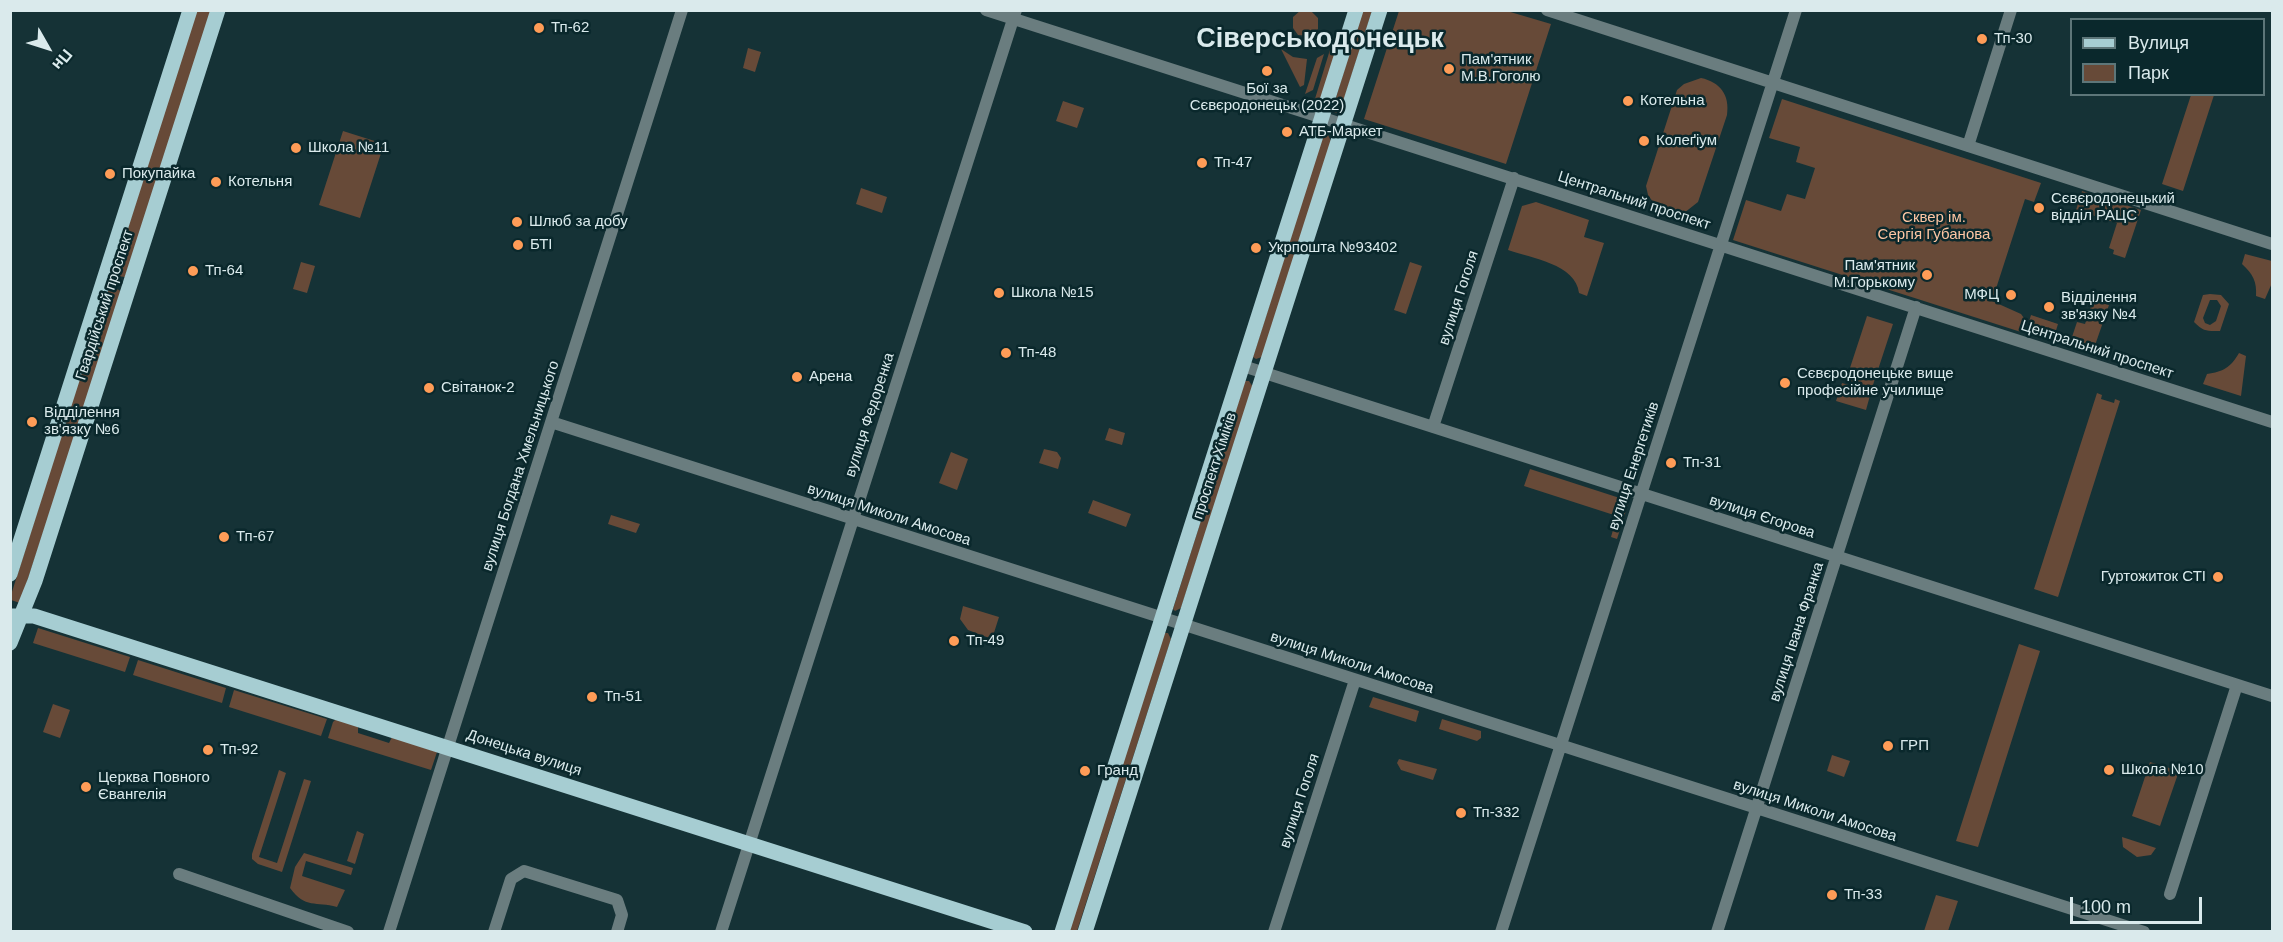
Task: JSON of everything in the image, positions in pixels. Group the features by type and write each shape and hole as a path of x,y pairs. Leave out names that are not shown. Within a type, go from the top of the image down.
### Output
{"main road":[{"name":"Гвардійський проспект","path":"10,574 190,10"},
{"name":"Гвардійський проспект","path":"10,643 17,616 130,285 218,10"},
{"name":"проспект Хіміків","path":"1062,932 1356,10"},
{"name":"проспект Хіміків","path":"1085,932 1380,10"},
{"path":"105,277 130,285"},
{"name":"Донецька вулиця","path":"17,616 34,616 50,621 1025,932"}],"street":[{"name":"вулиця Богдана Хмельницького","path":"389,932 682,10"},
{"name":"Центральний проспект","path":"986,10 1014,15 1343,124 2272,422"},
{"path":"1547,10 1567,14 1772,83 2272,244"},
{"name":"вулиця Енергетиків","path":"1501,932 1796,10"},
{"path":"1968,146 2012,10"},
{"name":"вулиця Федоренка","path":"721,932 1014,15"},
{"name":"вулиця Гоголя","path":"1433,427 1514,178"},
{"name":"вулиця Івана Франка","path":"1717,932 1916,308"},
{"name":"вулиця Єгорова","path":"1243,366 2272,696"},
{"name":"вулиця Миколи Амосова","path":"551,422 2144,932"},
{"name":"вулиця Гоголя","path":"1274,932 1355,680"},
{"path":"2170,894 2236,685"},
{"path":"494,932 511,879 525,871 617,900 622,915 617,932"},
{"path":"179,874 348,932"}],"green space":[{"path":"1301,10 1311,11 1318,18 1318,29 1309,36 1298,35 1293,28 1293,17"},
{"path":"196,11 213,11 125,277 117,276 114,272"},
{"path":"1362,11 1372,11 1340,112 1336,113 1332,111"},
{"path":"1399,11 1507,11 1551,24 1506,164 1364,119"},
{"path":"1336,30 1343,32 1320,104 1314,102"},
{"path":"748,48 761,52 755,72 743,68"},
{"path":"1281,49 1293,57 1307,59 1304,85 1300,87"},
{"path":"1324,54 1313,90 1305,94 1317,58"},
{"path":"1701,78 1714,83 1722,90 1727,101 1727,115 1698,202 1684,213 1666,213 1658,209 1648,195 1646,186 1677,90 1684,84"},
{"path":"2191,96 2214,96 2183,191 2162,184"},
{"name":"Сквер ім. Сергія Губанова","path":"1782,99 2041,183 2034,202 2025,199 1992,301 2021,314 2024,318 2021,332 1733,240 1746,200 1781,211 1787,194 1805,199 1815,168 1796,162 1800,147 1769,138"},
{"path":"1063,101 1084,108 1077,128 1056,121"},
{"path":"343,131 384,144 360,218 319,205"},
{"path":"1324,135 1328,135 1331,141 1262,357 1256,359 1253,357"},
{"path":"861,188 887,197 882,213 856,204"},
{"path":"2082,191 2141,210 2125,258 2113,254 2114,250 2109,248 2117,223 2076,210"},
{"path":"1536,202 1589,220 1584,237 1604,243 1587,296 1579,293 1570,275 1561,269 1540,259 1508,250 1522,206"},
{"path":"2245,254 2272,261 2272,283 2265,299 2256,296 2254,278 2242,264"},
{"path":"301,262 315,266 307,293 293,289"},
{"path":"1410,262 1422,266 1406,314 1394,310"},
{"path":"111,287 122,293 20,603 11,600 11,595 107,290"},
{"path":"2203,295 2221,295 2229,304 2220,331 2200,328 2194,322","holes":["2210,300 2217,300 2221,306 2216,321 2210,325 2205,323 2203,318"]},
{"path":"2093,300 2109,305 2093,351 2070,343 2077,322 2085,324"},
{"path":"2031,315 2058,324 2053,340 2026,331"},
{"path":"1867,316 1893,324 1872,388 1846,380"},
{"path":"2239,353 2246,356 2241,396 2203,384 2207,374 2226,368"},
{"path":"1245,381 1249,381 1253,387 1181,608 1175,611 1173,609"},
{"path":"1842,383 1871,392 1866,410 1836,401"},
{"path":"2097,393 2102,395 2101,399 2114,403 2115,399 2120,401 2058,597 2034,589"},
{"path":"1109,428 1125,433 1122,445 1105,440"},
{"path":"1044,449 1057,452 1061,458 1058,469 1039,463"},
{"path":"951,452 968,459 957,490 939,483"},
{"path":"1530,469 1629,501 1617,539 1611,537 1617,516 1524,486"},
{"path":"1093,500 1131,514 1126,527 1088,513"},
{"path":"611,515 640,524 636,533 608,524"},
{"path":"963,606 999,617 992,639 968,630 960,619"},
{"path":"38,628 130,657 125,672 33,643"},
{"path":"1164,633 1168,633 1171,639 1077,931 1067,931"},
{"path":"2019,644 2040,651 1978,847 1956,841"},
{"path":"138,660 226,688 222,703 133,675"},
{"path":"234,690 327,719 321,736 229,707"},
{"path":"1373,697 1419,711 1416,722 1369,707"},
{"path":"53,704 70,710 60,738 43,732"},
{"path":"336,719 358,726 358,733 389,743 392,737 437,752 431,770 328,738"},
{"path":"1442,719 1481,731 1481,738 1477,741 1439,729"},
{"path":"1832,755 1850,761 1844,777 1827,771"},
{"path":"1399,759 1437,769 1433,780 1401,770 1397,763"},
{"path":"2150,762 2179,771 2160,826 2132,816"},
{"path":"279,770 286,773 259,857 277,863 304,779 311,781 282,872 258,864 252,859"},
{"path":"357,831 364,834 355,864 347,861"},
{"path":"2122,837 2156,848 2151,855 2137,857 2123,847"},
{"path":"304,853 353,868 351,875 306,861 302,876 345,890 337,907 306,902 295,895 290,888 295,867"},
{"path":"1936,895 1958,901 1948,931 1924,931"}],"place":[{"name":"Тп-62","path":"539,28"},
{"name":"Тп-30","path":"1982,39"},
{"name":"Пам'ятник М.В.Гоголю","path":"1449,69"},
{"name":"Бої за Сєвєродонецьк (2022)","path":"1267,71"},
{"name":"Котельна","path":"1628,101"},
{"name":"АТБ-Маркет","path":"1287,132"},
{"name":"Колеґіум","path":"1644,141"},
{"name":"Школа №11","path":"296,148"},
{"name":"Тп-47","path":"1202,163"},
{"name":"Покупайка","path":"110,174"},
{"name":"Котельня","path":"216,182"},
{"name":"Сєвєродонецький відділ РАЦС","path":"2039,208"},
{"name":"Шлюб за добу","path":"517,222"},
{"name":"БТІ","path":"518,245"},
{"name":"Укрпошта №93402","path":"1256,248"},
{"name":"Тп-64","path":"193,271"},
{"name":"Пам'ятник М.Горькому","path":"1927,275"},
{"name":"Школа №15","path":"999,293"},
{"name":"МФЦ","path":"2011,295"},
{"name":"Відділення зв'язку №4","path":"2049,307"},
{"name":"Тп-48","path":"1006,353"},
{"name":"Арена","path":"797,377"},
{"name":"Сєвєродонецьке вище професійне училище","path":"1785,383"},
{"name":"Світанок-2","path":"429,388"},
{"name":"Відділення зв'язку №6","path":"32,422"},
{"name":"Тп-31","path":"1671,463"},
{"name":"Тп-67","path":"224,537"},
{"name":"Гуртожиток СТІ","path":"2218,577"},
{"name":"Тп-49","path":"954,641"},
{"name":"Тп-51","path":"592,697"},
{"name":"ГРП","path":"1888,746"},
{"name":"Тп-92","path":"208,750"},
{"name":"Школа №10","path":"2109,770"},
{"name":"Гранд","path":"1085,771"},
{"name":"Церква Повного Євангелія","path":"86,787"},
{"name":"Тп-332","path":"1461,813"},
{"name":"Тп-33","path":"1832,895"}],"district":[{"name":"Сіверськодонецьк","path":"1320,40"}]}
